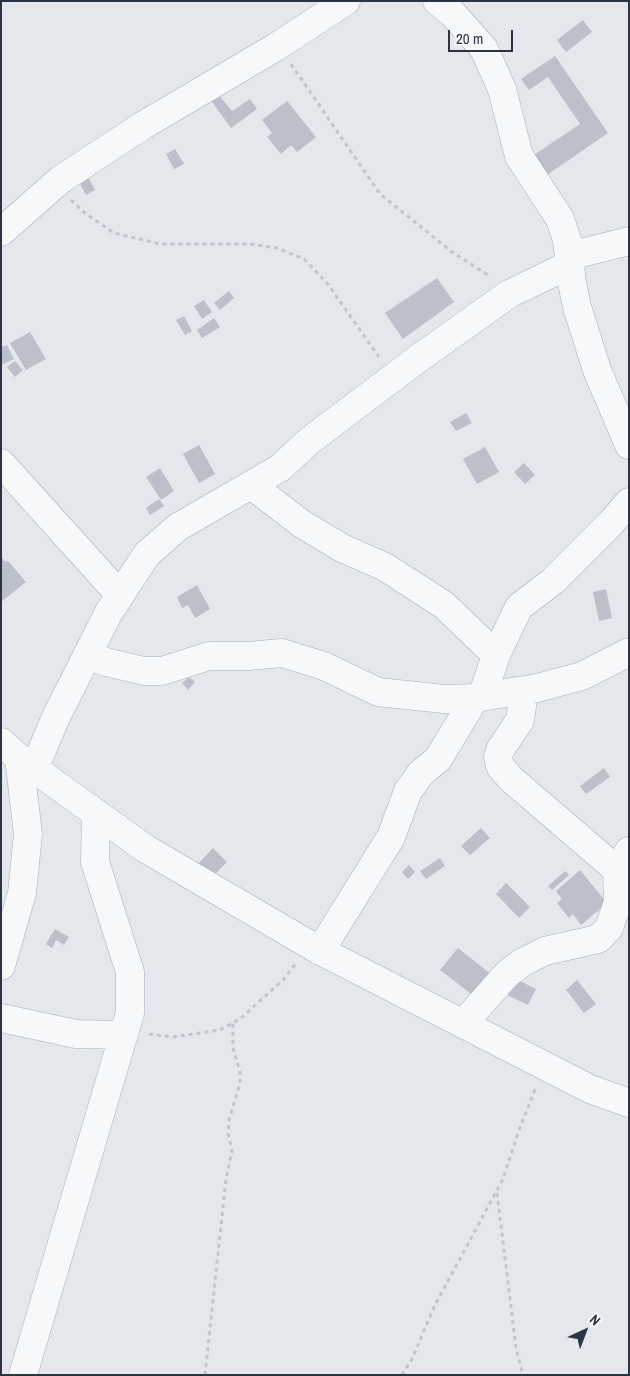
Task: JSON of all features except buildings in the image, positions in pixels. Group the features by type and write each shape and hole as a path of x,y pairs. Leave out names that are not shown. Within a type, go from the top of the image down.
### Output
{"street":[{"path":"1,232 54,186 142,126 276,46 346,1"},
{"path":"437,1 452,13 484,50 502,89 519,156 560,219 570,260 572,283 586,336 597,370 629,445"},
{"path":"18,756 56,717 87,655 120,596 147,554 172,532 280,468 309,441 392,378 517,291 570,260 629,241"},
{"path":"1,463 120,596"},
{"path":"251,485 302,524 342,548 385,567 444,605 496,655"},
{"path":"315,948 391,837 408,791 421,773 438,759 478,697 509,625 519,607 553,580 611,523 629,502"},
{"path":"87,655 137,670 162,671 209,656 248,656 282,653 324,666 378,692 444,699 478,697 582,676 629,652"},
{"path":"463,1024 507,974 523,962 545,951 598,939 609,928 618,902 623,865 511,779 500,766 498,757 500,750 520,720 522,706 520,690"},
{"path":"18,756 146,849 315,948 590,1089 629,1103"},
{"path":"1,966 22,893 28,834 18,756"},
{"path":"23,1375 130,1013 130,972 95,862 96,813"},
{"path":"1,1018 76,1034 125,1031"}],"path":[{"path":"276,46 304,79 380,194 452,252 517,291"},
{"path":"54,186 85,213 114,233 160,244 250,244 277,248 304,259 327,283 392,378"},
{"path":"125,1031 173,1037 211,1033 233,1022 284,979 315,948"},
{"path":"205,1375 226,1179 232,1151 228,1133 229,1120 240,1083 240,1072 233,1048 233,1022"},
{"path":"402,1375 412,1359 435,1305 497,1193 518,1130 545,1066"},
{"path":"497,1193 516,1348 523,1375"}]}
